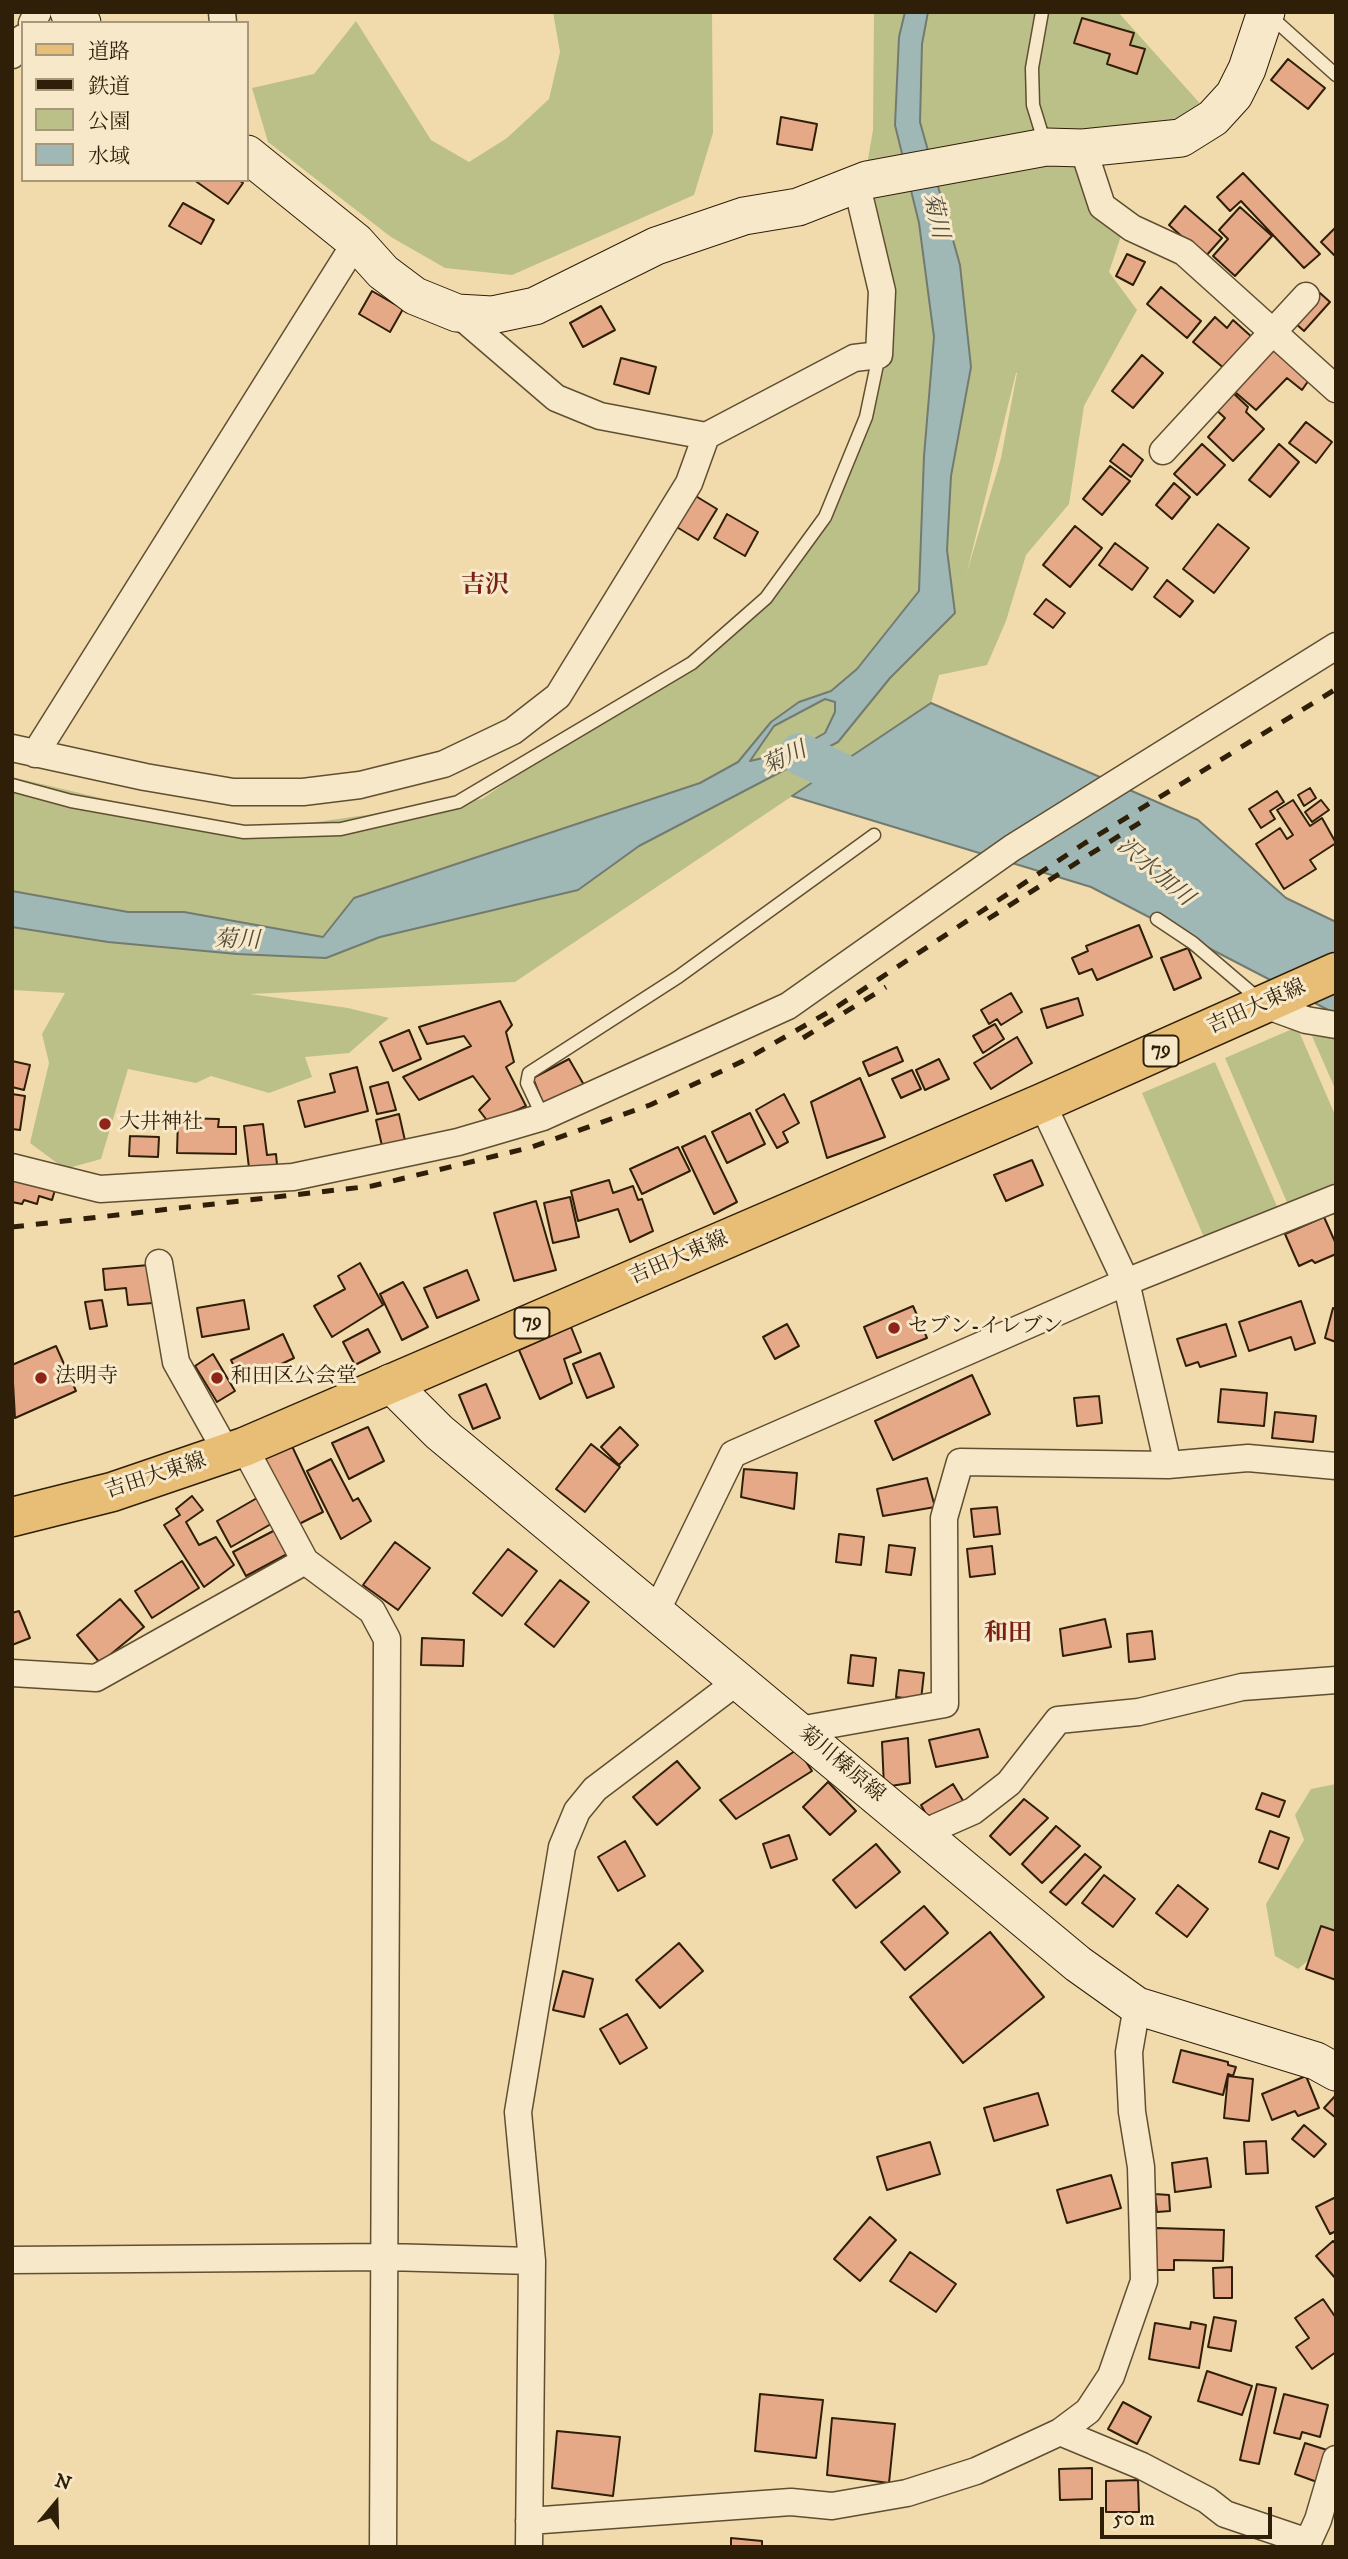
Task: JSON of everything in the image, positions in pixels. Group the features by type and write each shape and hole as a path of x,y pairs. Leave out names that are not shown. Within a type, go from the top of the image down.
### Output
{"main road":[{"path":"248,155 356,242 383,272 415,296 457,313 492,315 534,306 656,246 744,216 798,207 862,183 1040,149 1083,148 1181,138 1213,118 1234,95 1247,69 1266,12"},
{"name":"吉田大東線","path":"12,1517 112,1492 235,1450 1042,1103 1336,972"},
{"name":"菊川榛原線","path":"390,1384 439,1432 657,1610 738,1681 1078,1964 1137,2006 1316,2061 1336,2072"}],"street":[{"path":"1083,148 1102,206 1132,228 1184,252 1336,389"},
{"path":"457,313 556,398 600,416 706,436 854,358 879,355 882,291 862,183"},
{"path":"356,242 24,751 233,792 303,792 360,785 444,765 513,731 558,696 689,483 706,436"},
{"path":"1163,451 1306,296"},
{"path":"12,1167 100,1189 293,1177 458,1142 543,1117 788,1006 1012,848 1336,646"},
{"path":"1272,1002 1306,1020 1336,1025"},
{"path":"1042,1103 1126,1282 1168,1465"},
{"path":"657,1610 733,1454 1126,1282 1336,1198"},
{"path":"159,1263 176,1362 305,1561 372,1611 387,1639 383,2547"},
{"path":"799,1730 945,1704 944,1518 960,1462 1168,1465 1248,1458 1336,1466"},
{"path":"12,1673 96,1678 305,1561"},
{"path":"922,1833 973,1811 1009,1783 1058,1720 1139,1712 1242,1687 1336,1680"},
{"path":"738,1681 595,1788 577,1811 562,1847 518,2112 532,2261 529,2534 791,2502 832,2506 907,2493 976,2471 1060,2432 1088,2411 1111,2376 1144,2281 1141,2167 1132,2112 1129,2052 1137,2006"},
{"path":"12,2260 386,2257 532,2261"},
{"path":"1060,2432 1142,2466 1207,2500 1225,2514 1308,2543 1318,2521 1336,2459"}],"lane":[{"path":"1040,149 1032,68 1042,12"},
{"path":"1266,12 1336,75"},
{"path":"12,785 71,801 244,832 341,829 458,802 692,663 766,598 825,517 866,417 879,355"},
{"path":"543,1117 527,1083 529,1073 678,977 874,835"},
{"path":"1157,919 1272,1002"}],"green space":[{"path":"553,12 712,12 713,133 694,195 512,275 445,268 391,237 268,142 252,88 314,74 356,21 431,140 469,162 507,138 549,99 560,52"},
{"path":"874,12 1118,12 1213,118 1066,148 1091,202 1121,236 1109,272 1137,310 1084,406 1069,504 1026,555 1006,621 987,665 939,675 931,703 515,982 250,994 348,1008 389,1018 349,1053 305,1057 312,1077 269,1093 211,1076 196,1083 128,1069 101,1159 65,1169 30,1143 49,1063 42,1034 65,993 12,990 12,777 244,832 482,799 776,595 857,443 879,347 860,206 873,130","holes":["1017,373 1001,458 967,572"]},
{"path":"1297,1027 1336,1117 1336,1195 1292,1214 1225,1058"},
{"path":"1312,1036 1336,1038 1336,1091"},
{"path":"1215,1062 1282,1218 1209,1249 1142,1093"},
{"path":"1336,1784 1336,1937 1298,1969 1275,1956 1266,1904 1304,1840 1295,1815 1311,1789"}],"water":[{"name":"菊川","path":"905,12 928,12 922,44 920,122 960,265 971,367 951,476 947,550 955,613 890,678 838,742 639,846 578,890 380,937 326,958 237,954 108,942 12,927 12,891 128,912 184,912 323,937 354,898 700,783 738,762 771,722 799,702 831,691 857,669 919,591 924,456 934,337 919,223 895,125 899,37","holes":["825,699 835,702 835,712 825,733 793,751 750,761 774,726"]},
{"path":"931,703 1198,820 1286,898 1336,922 1336,1014 1091,887 792,796"}],"building":[{"path":"1082,18 1134,33 1130,45 1145,49 1137,74 1107,64 1110,54 1074,43"},
{"path":"1288,59 1325,88 1308,109 1271,80"},
{"path":"781,117 817,124 812,150 777,144"},
{"path":"1243,173 1320,254 1304,268 1241,201 1230,211 1217,197"},
{"path":"197,182 242,182 228,204"},
{"path":"183,203 214,220 201,244 169,226"},
{"path":"1185,206 1222,238 1205,257 1169,225"},
{"path":"1240,207 1272,236 1235,276 1213,256 1228,239 1219,230"},
{"path":"1336,227 1336,257 1321,242"},
{"path":"1127,254 1145,262 1133,285 1116,276"},
{"path":"1161,287 1201,321 1187,338 1147,304"},
{"path":"372,291 403,309 390,332 359,314"},
{"path":"1320,293 1330,302 1304,331 1295,323"},
{"path":"601,306 615,330 583,347 570,323"},
{"path":"1215,317 1227,328 1233,320 1253,338 1226,370 1193,342"},
{"path":"1272,348 1311,377 1302,390 1287,378 1256,410 1235,392"},
{"path":"1142,355 1163,373 1133,408 1112,391"},
{"path":"621,358 656,367 649,394 614,384"},
{"path":"1231,391 1248,407 1246,412 1264,429 1233,461 1208,437 1225,418 1214,408"},
{"path":"1306,422 1332,442 1316,463 1289,443"},
{"path":"1123,444 1143,460 1131,477 1110,461"},
{"path":"1202,444 1225,465 1197,495 1174,474"},
{"path":"1279,444 1299,462 1270,497 1249,480"},
{"path":"1110,466 1130,481 1102,515 1083,499"},
{"path":"1174,483 1190,497 1172,519 1156,505"},
{"path":"694,495 717,509 698,540 675,526"},
{"path":"727,514 758,532 745,556 714,538"},
{"path":"1218,524 1249,548 1214,593 1183,569"},
{"path":"1075,526 1102,548 1070,587 1043,565"},
{"path":"1115,543 1148,568 1132,590 1099,565"},
{"path":"1167,580 1193,601 1180,617 1154,597"},
{"path":"1046,599 1065,613 1053,628 1034,614"},
{"path":"1310,788 1316,798 1304,806 1298,795"},
{"path":"1277,791 1284,802 1270,811 1275,819 1261,828 1249,809"},
{"path":"1293,800 1310,826 1322,818 1336,843 1310,860 1316,869 1284,889 1256,844 1280,828 1287,839 1293,835 1277,810"},
{"path":"1321,800 1329,810 1312,822 1305,812"},
{"path":"1139,925 1152,957 1097,980 1092,969 1079,974 1072,958 1088,951 1086,946"},
{"path":"1188,948 1201,978 1174,990 1161,958"},
{"path":"1011,993 1022,1012 1001,1025 997,1019 989,1024 981,1010"},
{"path":"1078,998 1083,1015 1047,1028 1041,1009"},
{"path":"500,1001 512,1025 506,1032 514,1062 506,1067 526,1106 489,1123 479,1110 490,1099 473,1076 419,1100 403,1077 471,1046 464,1036 427,1044 419,1027"},
{"path":"995,1024 1004,1039 983,1053 973,1036"},
{"path":"409,1030 421,1059 393,1071 380,1042"},
{"path":"1017,1037 1032,1063 991,1089 974,1063"},
{"path":"897,1047 903,1061 869,1076 863,1062"},
{"path":"569,1059 584,1085 543,1103 533,1078"},
{"path":"939,1059 949,1079 925,1090 916,1070"},
{"path":"12,1061 30,1065 24,1090 12,1087"},
{"path":"357,1067 368,1111 305,1127 298,1101 335,1092 330,1074"},
{"path":"912,1070 921,1089 901,1098 892,1079"},
{"path":"860,1078 885,1137 827,1158 811,1102"},
{"path":"388,1082 396,1110 377,1114 370,1087"},
{"path":"12,1094 25,1096 20,1130 12,1129"},
{"path":"784,1094 799,1123 783,1132 788,1142 777,1148 756,1110"},
{"path":"750,1113 765,1144 727,1163 712,1132"},
{"path":"399,1114 406,1145 383,1150 376,1120"},
{"path":"178,1118 219,1119 218,1127 236,1127 236,1154 177,1153"},
{"path":"263,1124 267,1155 276,1154 277,1165 249,1168 244,1126"},
{"path":"130,1136 159,1137 158,1157 129,1156"},
{"path":"705,1136 737,1202 714,1214 682,1147"},
{"path":"678,1147 690,1171 642,1194 630,1169"},
{"path":"1032,1160 1043,1185 1006,1201 994,1175"},
{"path":"12,1178 55,1190 52,1200 39,1196 37,1204 24,1200 22,1204 12,1202"},
{"path":"609,1180 613,1193 633,1186 638,1200 642,1199 653,1231 630,1242 618,1209 578,1221 571,1191"},
{"path":"570,1197 579,1237 553,1243 544,1203"},
{"path":"536,1201 556,1270 514,1281 494,1213"},
{"path":"1324,1217 1336,1244 1336,1254 1299,1266 1285,1234"},
{"path":"360,1263 383,1305 332,1337 314,1306 345,1289 338,1276"},
{"path":"149,1265 153,1303 128,1305 126,1288 105,1290 103,1269"},
{"path":"467,1270 479,1300 437,1318 424,1288"},
{"path":"403,1282 428,1327 402,1340 380,1294"},
{"path":"102,1300 107,1326 90,1329 85,1302"},
{"path":"244,1300 249,1329 202,1337 197,1308"},
{"path":"1301,1301 1315,1343 1295,1350 1291,1337 1249,1351 1239,1322"},
{"path":"913,1306 927,1338 877,1358 864,1327"},
{"path":"1333,1308 1336,1309 1336,1342 1325,1338"},
{"path":"787,1324 799,1346 775,1359 763,1337"},
{"path":"1226,1324 1236,1356 1200,1367 1198,1362 1186,1366 1177,1339"},
{"path":"571,1327 581,1352 564,1359 572,1383 540,1399 519,1350"},
{"path":"368,1329 380,1352 355,1365 343,1342"},
{"path":"283,1334 294,1358 242,1383 231,1360"},
{"name":"法明寺","path":"56,1346 76,1391 15,1418 12,1365"},
{"path":"600,1353 614,1387 587,1398 573,1364"},
{"path":"213,1354 235,1391 217,1402 195,1366"},
{"path":"972,1375 990,1414 893,1460 875,1421"},
{"path":"486,1384 500,1418 473,1429 459,1395"},
{"path":"1221,1389 1267,1393 1264,1426 1218,1422"},
{"path":"1099,1396 1102,1423 1077,1426 1074,1398"},
{"path":"1275,1412 1316,1416 1313,1442 1272,1438"},
{"path":"368,1427 384,1461 349,1479 332,1443"},
{"path":"620,1427 638,1445 619,1465 601,1447"},
{"path":"291,1444 323,1512 299,1524 261,1458"},
{"path":"591,1444 620,1467 585,1512 556,1489"},
{"path":"331,1459 353,1501 358,1498 371,1521 341,1539 307,1471"},
{"path":"744,1469 797,1473 794,1509 741,1497"},
{"path":"927,1478 935,1507 883,1516 877,1489"},
{"path":"192,1496 203,1510 186,1522 199,1545 216,1537 234,1565 204,1587 164,1525 180,1515 176,1509"},
{"path":"257,1498 271,1524 231,1547 217,1521"},
{"path":"997,1507 1000,1534 974,1537 971,1509"},
{"path":"279,1528 291,1552 246,1576 233,1552"},
{"path":"839,1534 864,1537 861,1565 836,1562"},
{"path":"395,1542 430,1568 398,1610 363,1585"},
{"path":"889,1545 915,1548 911,1575 886,1572"},
{"path":"992,1546 995,1574 970,1577 967,1549"},
{"path":"508,1549 537,1571 502,1616 473,1593"},
{"path":"182,1561 199,1588 152,1618 135,1591"},
{"path":"560,1580 589,1602 554,1647 525,1624"},
{"path":"120,1599 144,1627 100,1663 77,1635"},
{"path":"19,1611 30,1638 12,1645 12,1613"},
{"path":"1105,1619 1111,1647 1063,1656 1060,1629"},
{"path":"1152,1631 1155,1659 1129,1662 1127,1634"},
{"path":"422,1638 464,1640 463,1666 421,1665"},
{"path":"851,1655 876,1658 873,1686 848,1683"},
{"path":"899,1670 924,1673 921,1700 896,1697"},
{"path":"979,1729 988,1757 936,1767 929,1740"},
{"path":"908,1738 910,1783 884,1787 882,1742"},
{"path":"798,1749 812,1771 736,1819 720,1800"},
{"path":"677,1761 700,1788 657,1825 633,1797"},
{"path":"828,1782 856,1811 830,1835 803,1807"},
{"path":"953,1784 965,1804 933,1827 921,1805"},
{"path":"1262,1793 1285,1801 1279,1817 1256,1809"},
{"path":"1024,1799 1048,1818 1010,1855 990,1836"},
{"path":"1056,1826 1080,1846 1042,1883 1022,1864"},
{"path":"1270,1831 1289,1838 1278,1869 1259,1862"},
{"path":"789,1835 797,1859 771,1868 763,1844"},
{"path":"625,1841 645,1876 618,1891 598,1857"},
{"path":"876,1844 900,1872 856,1908 833,1880"},
{"path":"1085,1854 1101,1867 1066,1905 1050,1892"},
{"path":"1104,1875 1135,1899 1113,1927 1082,1903"},
{"path":"1178,1885 1208,1909 1187,1937 1156,1913"},
{"path":"924,1906 948,1933 905,1970 881,1942"},
{"path":"1321,1926 1336,1931 1336,1980 1306,1969"},
{"path":"990,1932 1044,1997 963,2063 910,1997"},
{"path":"679,1943 703,1971 660,2008 636,1980"},
{"path":"563,1971 593,1979 584,2017 553,2010"},
{"path":"627,2014 647,2048 620,2064 600,2029"},
{"path":"1181,2050 1228,2062 1228,2065 1236,2067 1233,2076 1228,2074 1223,2095 1173,2082"},
{"path":"1228,2076 1253,2079 1249,2121 1224,2118"},
{"path":"1306,2076 1319,2108 1298,2116 1295,2111 1272,2120 1262,2094"},
{"path":"1038,2093 1048,2125 994,2141 984,2108"},
{"path":"1336,2095 1336,2118 1324,2108"},
{"path":"1304,2125 1326,2144 1314,2157 1292,2139"},
{"path":"1266,2141 1268,2173 1246,2174 1244,2142"},
{"path":"930,2142 940,2174 887,2190 877,2157"},
{"path":"1207,2158 1211,2187 1175,2192 1172,2163"},
{"path":"1111,2175 1121,2208 1067,2223 1057,2190"},
{"path":"1155,2194 1169,2195 1170,2211 1157,2212"},
{"path":"1336,2197 1336,2231 1330,2234 1316,2207"},
{"path":"870,2217 896,2240 860,2281 834,2259"},
{"path":"1156,2228 1224,2230 1223,2261 1174,2260 1174,2270 1155,2270"},
{"path":"1333,2241 1336,2244 1336,2279 1316,2256"},
{"path":"910,2252 956,2284 936,2312 890,2281"},
{"path":"1232,2267 1232,2298 1214,2298 1213,2268"},
{"path":"1323,2299 1336,2318 1336,2352 1312,2369 1296,2347 1309,2338 1295,2318"},
{"path":"1214,2317 1236,2321 1231,2351 1208,2347"},
{"path":"1191,2322 1206,2325 1199,2368 1149,2359 1155,2323 1190,2329"},
{"path":"1207,2371 1252,2386 1242,2415 1198,2401"},
{"path":"1257,2384 1276,2388 1259,2464 1240,2460"},
{"path":"760,2394 823,2400 816,2458 755,2451"},
{"path":"1284,2394 1328,2405 1320,2437 1302,2432 1300,2439 1274,2433"},
{"path":"1123,2402 1151,2417 1137,2444 1108,2429"},
{"path":"832,2418 895,2424 889,2483 827,2475"},
{"path":"557,2431 620,2437 613,2496 552,2488"},
{"path":"1305,2443 1327,2450 1317,2482 1295,2474"},
{"path":"1092,2468 1092,2499 1060,2500 1059,2469"},
{"path":"1138,2480 1139,2512 1106,2512 1106,2481"},
{"path":"731,2538 762,2541 762,2547 731,2547"}],"waterway":[{"name":"沢水加川","path":"800,754 881,794"}],"railway":[{"path":"12,1227 372,1186 532,1147 650,1105 743,1061 832,1010 1085,843 1336,689"},
{"path":"988,919 1144,820"},
{"path":"803,1038 886,987"}],"place":[{"name":"大井神社","path":"105,1124"},
{"name":"セブン-イレブン","path":"894,1328"},
{"name":"法明寺","path":"41,1378"},
{"name":"和田区公会堂","path":"217,1378"}],"district":[{"name":"吉沢","path":"485,587"},
{"name":"和田","path":"1008,1635"}]}
